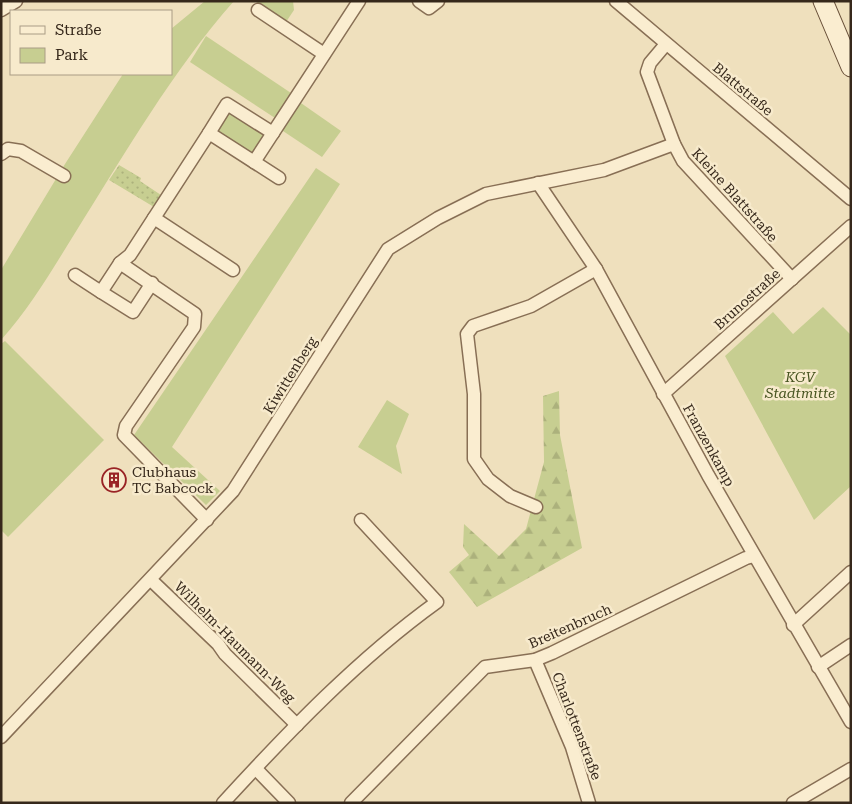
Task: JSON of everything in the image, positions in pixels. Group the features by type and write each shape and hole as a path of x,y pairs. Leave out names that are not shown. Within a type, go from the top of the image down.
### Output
{"street":[{"path":"1,10 16,1"},
{"path":"254,162 359,1"},
{"path":"419,1 429,8 438,1"},
{"name":"Blattstraße","path":"616,1 851,199"},
{"path":"823,1 851,67"},
{"path":"258,10 324,54"},
{"name":"Kleine Blattstraße","path":"666,44 650,63 646,72 674,144 687,166 792,279"},
{"path":"101,292 120,263 130,255 228,104 273,133"},
{"path":"209,133 279,178"},
{"name":"Kiwittenberg","path":"1,737 151,580 239,483 385,252 438,218 480,196 498,190 604,170 674,144"},
{"path":"1,154 8,149 21,151 64,176"},
{"name":"Franzenkamp","path":"538,183 596,269 663,394 754,556 851,722"},
{"path":"154,218 232,270"},
{"name":"Brunostraße","path":"663,394 851,226"},
{"path":"120,263 192,310 196,323 156,385 126,426 124,435 207,520"},
{"path":"536,507 510,496 488,479 474,459 474,394 467,334 473,326 531,306 596,269"},
{"path":"75,275 133,312 152,284"},
{"path":"223,803 297,726 387,640 437,602 361,520"},
{"name":"Breitenbruch","path":"351,803 485,667 535,660 746,558 754,556"},
{"path":"793,625 851,572"},
{"name":"Wilhelm-Haumann-Weg","path":"151,580 218,644 225,654 297,726"},
{"path":"818,667 851,645"},
{"name":"Charlottenstraße","path":"535,660 572,747 589,803"},
{"path":"256,769 290,803"},
{"path":"793,803 851,769"}],"green space":[{"path":"205,1 234,1 190,55 170,84 40,288 22,315 1,340 1,270 65,164 122,75 172,75 172,28"},
{"path":"255,1 293,1 294,10 286,22"},
{"path":"206,36 294,95 275,118 190,62"},
{"path":"298,101 341,131 322,157 280,129"},
{"path":"231,111 263,133 265,137 253,154 217,133 226,113"},
{"path":"119,165 141,178 140,181 161,195 154,207 109,180"},
{"path":"316,168 340,184 172,447 220,491 206,505 134,435"},
{"name":"KGV Stadtmitte","path":"823,307 851,335 851,486 814,520 725,356 773,312 793,334"},
{"path":"5,341 104,440 8,537 1,530 1,344"},
{"path":"559,391 560,435 582,548 477,607 449,572 469,555 463,547 464,524 499,556 526,529 544,462 543,396"},
{"path":"387,400 409,414 396,446 402,474 358,447"}],"place":[{"name":"Clubhaus TC Babcock","path":"114,480"}]}
